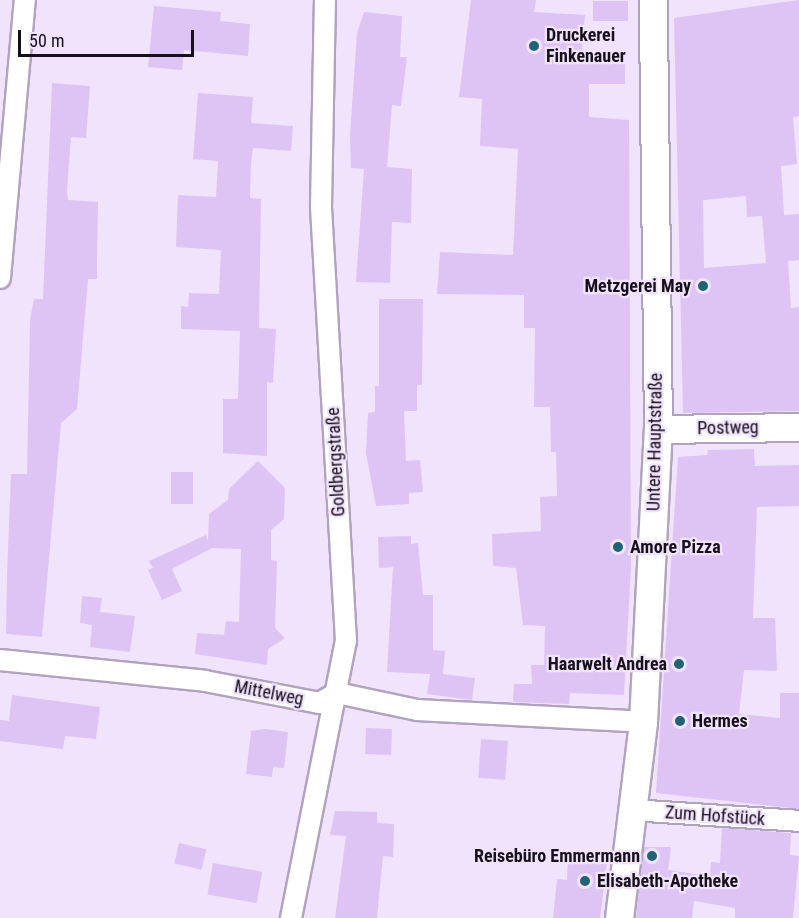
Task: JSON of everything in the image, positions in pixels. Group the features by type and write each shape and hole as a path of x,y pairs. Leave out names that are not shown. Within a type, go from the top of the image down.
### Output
{"main road":[{"name":"Untere Hauptstraße","path":"619,918 643,722 658,429 653,0"},
{"name":"Postweg","path":"658,429 799,427"}],"street":[{"path":"0,278 5,177 25,0"},
{"name":"Goldbergstraße","path":"291,918 346,641 321,206 325,0"},
{"name":"Mittelweg","path":"0,660 205,681 320,703 337,693 417,710 643,722"},
{"name":"Zum Hofstück","path":"631,810 799,822"}],"building":[{"path":"471,0 536,0 534,12 585,15 581,61 625,61 625,84 589,84 589,117 629,120 631,566 624,695 570,693 569,704 513,702 514,684 532,684 531,665 544,665 545,626 523,625 516,568 493,566 492,534 541,531 540,497 557,496 556,452 551,452 550,407 534,407 535,328 524,328 524,295 437,294 440,252 513,255 518,149 480,146 482,99 459,97"},
{"path":"799,0 799,116 793,117 797,164 781,166 784,215 799,214 799,260 788,261 791,308 799,307 799,411 683,413 674,18","holes":["746,196 747,217 762,216 766,263 704,268 703,200"]},
{"path":"593,1 628,1 628,21 593,21"},
{"path":"154,6 221,12 220,21 250,24 248,56 184,50 182,70 148,67"},
{"path":"364,12 402,16 400,57 407,57 401,106 392,105 387,167 412,169 411,223 392,222 390,283 356,282 364,169 351,168 350,135 357,33"},
{"path":"52,83 90,86 86,138 71,137 67,190 68,200 98,202 97,279 88,279 77,409 61,423 42,637 6,634 7,576 11,474 27,474 30,320 34,299 43,299"},
{"path":"198,93 253,97 251,123 293,126 291,151 253,148 251,163 250,198 261,199 259,328 276,329 273,383 267,382 267,456 223,453 223,399 238,399 240,331 181,329 181,306 188,307 189,293 219,294 221,250 176,247 178,195 216,197 218,161 193,159"},
{"path":"379,299 423,299 422,385 417,385 417,411 404,411 406,461 420,460 423,492 409,493 409,504 376,506 366,453 368,413 375,412 375,386 379,386"},
{"path":"754,449 755,466 799,465 799,506 757,507 753,618 775,618 777,671 744,670 739,714 780,718 780,693 799,693 799,809 656,793 678,457 707,455 708,450"},
{"path":"258,461 285,488 284,519 271,530 271,560 277,561 275,628 285,638 268,649 267,665 195,654 197,633 224,635 226,621 239,622 241,549 212,548 172,569 182,591 162,600 148,570 153,568 149,561 206,535 208,541 209,514 228,500 229,489"},
{"path":"171,472 193,472 193,504 171,504"},
{"path":"411,536 411,544 418,543 423,595 433,595 433,650 445,651 443,674 475,678 472,700 427,694 430,674 387,672 393,567 379,568 378,537"},
{"path":"82,596 102,598 100,612 135,616 130,652 90,647 92,625 80,623"},
{"path":"12,695 100,707 96,739 65,736 63,749 0,741 0,720 9,721"},
{"path":"366,728 392,729 391,755 365,754"},
{"path":"266,729 288,732 284,768 273,767 272,777 246,774 251,731"},
{"path":"481,739 508,741 505,780 478,778"},
{"path":"335,811 377,812 377,823 394,824 393,857 383,856 377,918 335,918 346,836 330,835"},
{"path":"722,828 791,833 790,855 799,856 793,918 735,918 735,908 694,901 692,918 636,918 644,847 671,847 668,870 710,876 711,862 720,863"},
{"path":"179,843 206,849 202,870 174,863"},
{"path":"568,858 607,862 600,918 553,918 557,879 567,880"},
{"path":"213,863 262,872 257,903 207,895"}],"place":[{"name":"Druckerei Finkenauer","path":"534,46"},
{"name":"Metzgerei May","path":"703,286"},
{"name":"Amore Pizza","path":"618,547"},
{"name":"Haarwelt Andrea","path":"679,664"},
{"name":"Hermes","path":"680,721"},
{"name":"Reisebüro Emmermann","path":"652,856"},
{"name":"Elisabeth-Apotheke","path":"585,881"}]}
